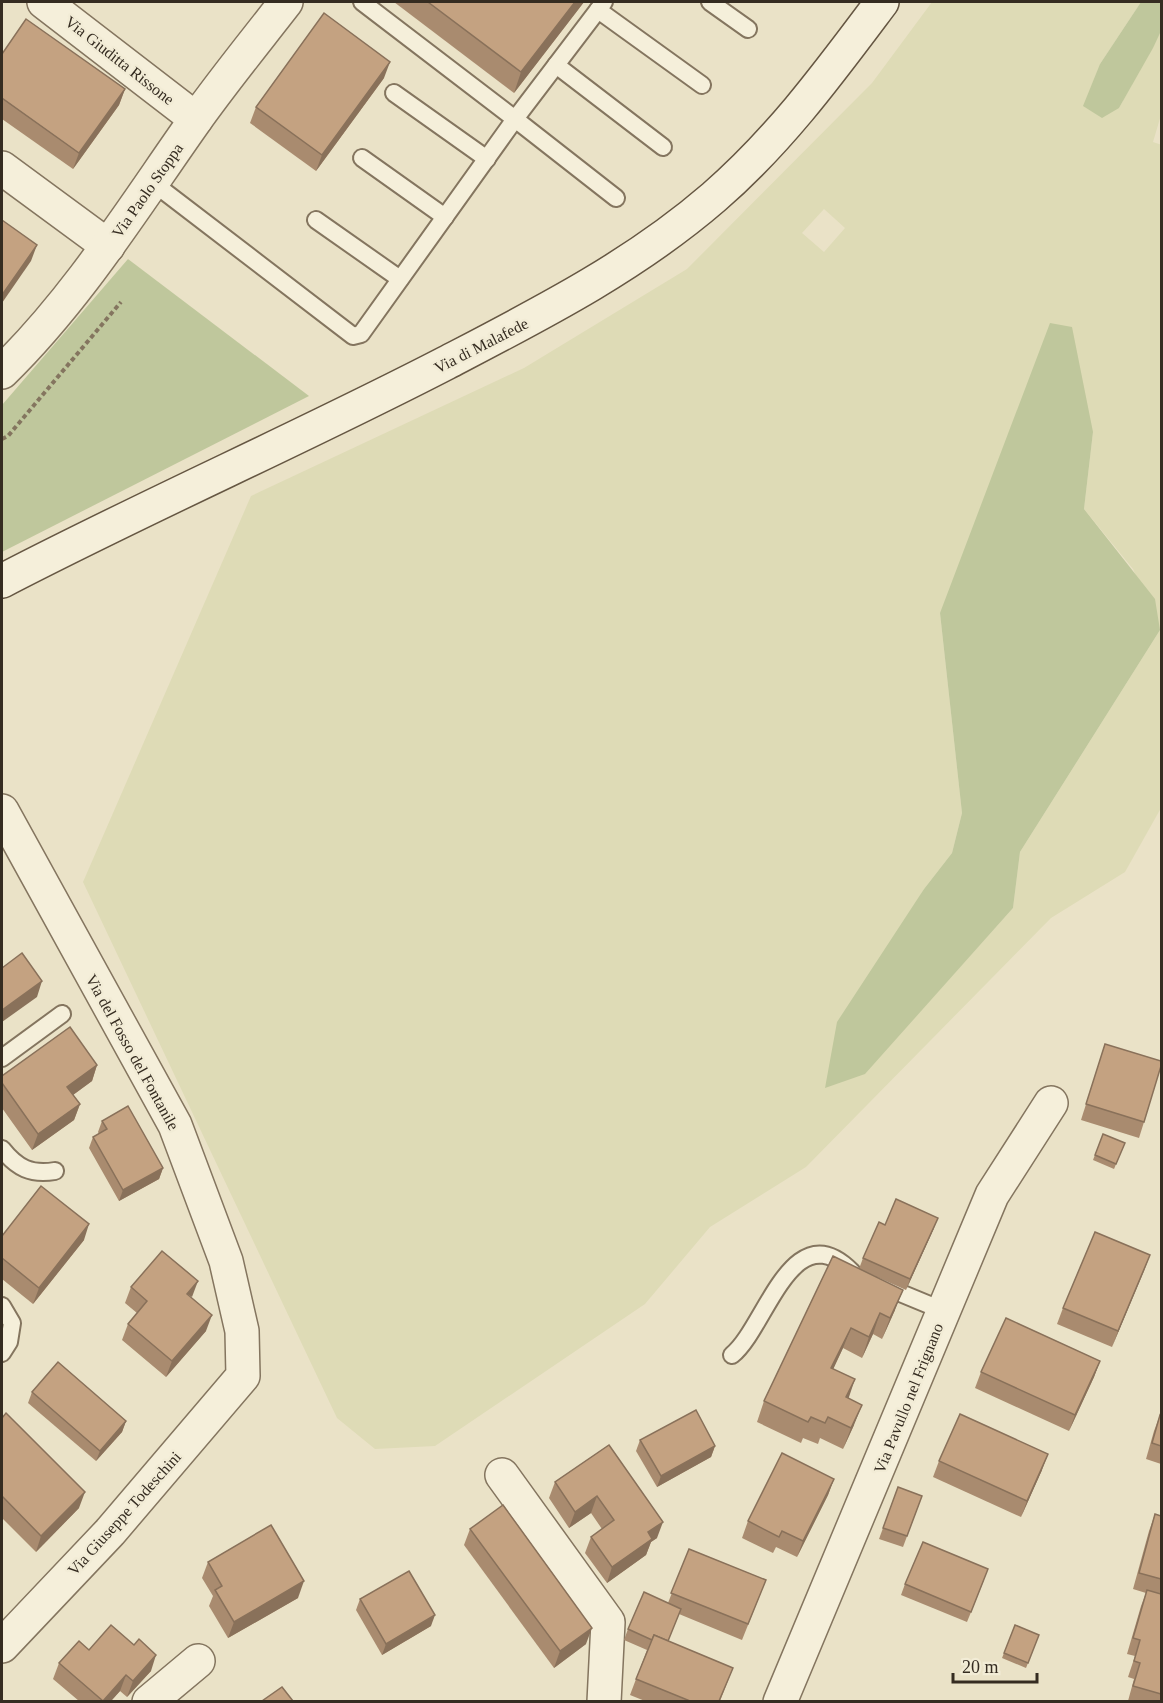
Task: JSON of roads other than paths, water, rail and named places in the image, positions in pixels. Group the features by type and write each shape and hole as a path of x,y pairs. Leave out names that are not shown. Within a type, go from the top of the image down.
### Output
{"street":[{"name":"Via Giuditta Rissone","path":"44,2 196,119"},
{"name":"Via Paolo Stoppa","path":"2,372 26,349 108,246 196,119 286,2"},
{"name":"Via di Malafede","path":"2,581 412,381 568,300 643,253 715,196 762,150 807,101 882,2"},
{"path":"2,168 108,246"},
{"name":"Via del Fosso del Fontanile","path":"2,811 175,1125 226,1261 243,1331 243,1376"},
{"name":"Via Pavullo nel Frignano","path":"780,1701 992,1195 1051,1103"},
{"name":"Via Giuseppe Todeschini","path":"2,1646 110,1532 243,1376"},
{"path":"502,1475 608,1622 604,1701"},
{"path":"149,1701 198,1661"}],"lane":[{"path":"362,2 616,198"},
{"path":"710,2 748,29"},
{"path":"152,182 353,336 361,334 515,119 601,6 702,85"},
{"path":"556,65 663,147"},
{"path":"394,93 487,159"},
{"path":"362,158 445,217"},
{"path":"316,220 400,279"},
{"path":"2,1058 62,1014"},
{"path":"2,1149 12,1162 24,1170 40,1174 56,1171"},
{"path":"732,1355 741,1348 774,1291 798,1263 814,1254 834,1257 854,1273 944,1311"},
{"path":"2,1306 12,1323 9,1342 2,1353"}]}
